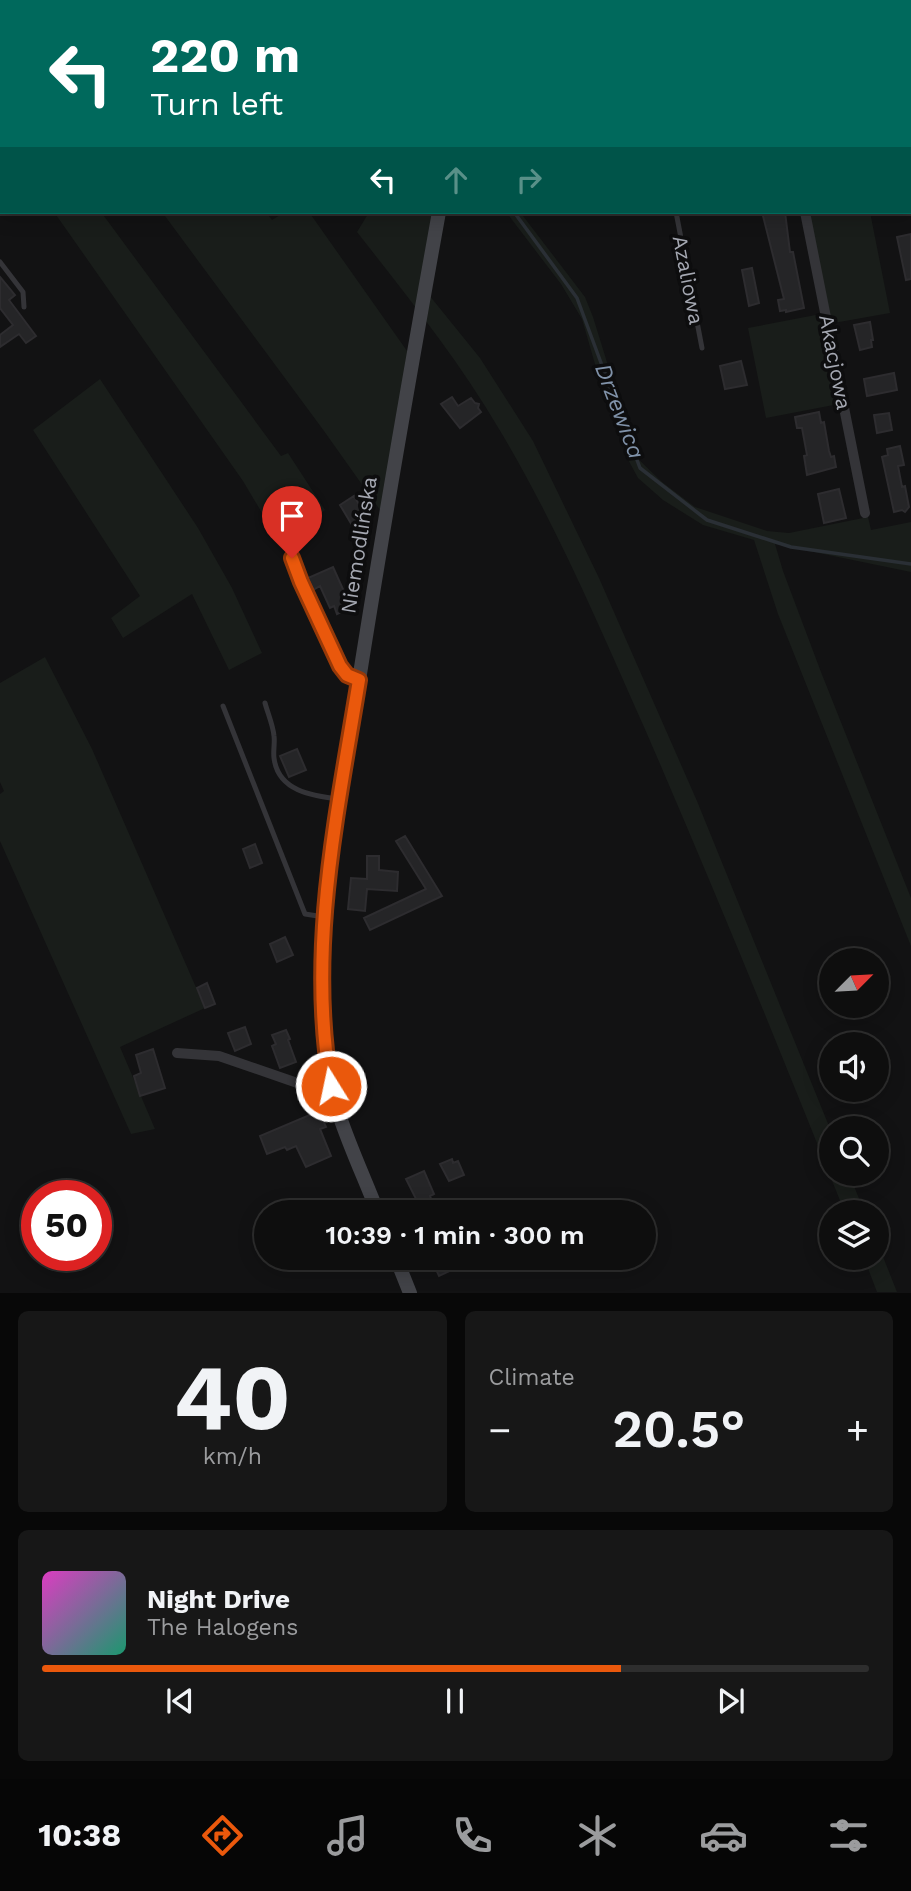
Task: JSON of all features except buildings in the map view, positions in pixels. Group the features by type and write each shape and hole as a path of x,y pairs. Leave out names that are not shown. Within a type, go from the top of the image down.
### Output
{"main road":[{"name":"Niemodlińska","path":"373,1200 331,1086 322,1019 321,949 339,799 403,408 439,214"},
{"path":"401,1270 410,1293"}],"street":[{"name":"Akacjowa","path":"805,214 865,513"},
{"path":"177,1053 219,1056 306,1086 331,1086"}],"lane":[{"name":"Azaliowa","path":"676,214 702,348"},
{"path":"0,262 23,292 24,307"},
{"path":"292,558 340,666 347,675 359,680"},
{"path":"265,703 274,735 274,758 278,774 286,784 298,790 320,797 339,799"},
{"path":"223,706 305,914 324,917"}],"shaded area":[{"path":"55,214 102,214 281,456 288,453 325,510 281,545 243,481"},
{"path":"163,214 268,214 272,220 282,214 310,214 412,358 385,517"},
{"path":"368,214 439,214 425,290 480,358 533,441 599,578 697,801 825,1116 819,1116 819,1149 670,787 558,538 499,429 431,328 357,232"},
{"path":"508,214 522,214 585,297 615,388 628,416 634,455 662,482 695,507 767,531 789,533 868,517 871,530 911,522 911,572 775,544 821,672 911,898 911,946 778,614 754,540 703,525 663,500 638,478 625,454 616,414 599,378 582,319 561,284"},
{"path":"805,214 870,214 890,313 828,324 844,403 766,418 748,328 826,313"},
{"path":"100,379 198,528 232,588 262,653 229,670 192,594 123,638 111,618 140,596 33,430"},
{"path":"45,657 92,749 205,1008 120,1047 155,1129 131,1134 0,841 0,794 4,791 0,782 0,683"},
{"path":"834,1186 854,1186 860,1200 840,1200"},
{"path":"869,1270 888,1270 897,1292 877,1292"}],"waterway":[{"name":"Drzewica","path":"515,214 577,298 640,468 707,520 791,547 911,564"}],"route":[{"path":"292,558 340,666 347,675 359,680 339,799 322,943 322,1019 331,1086"}]}
